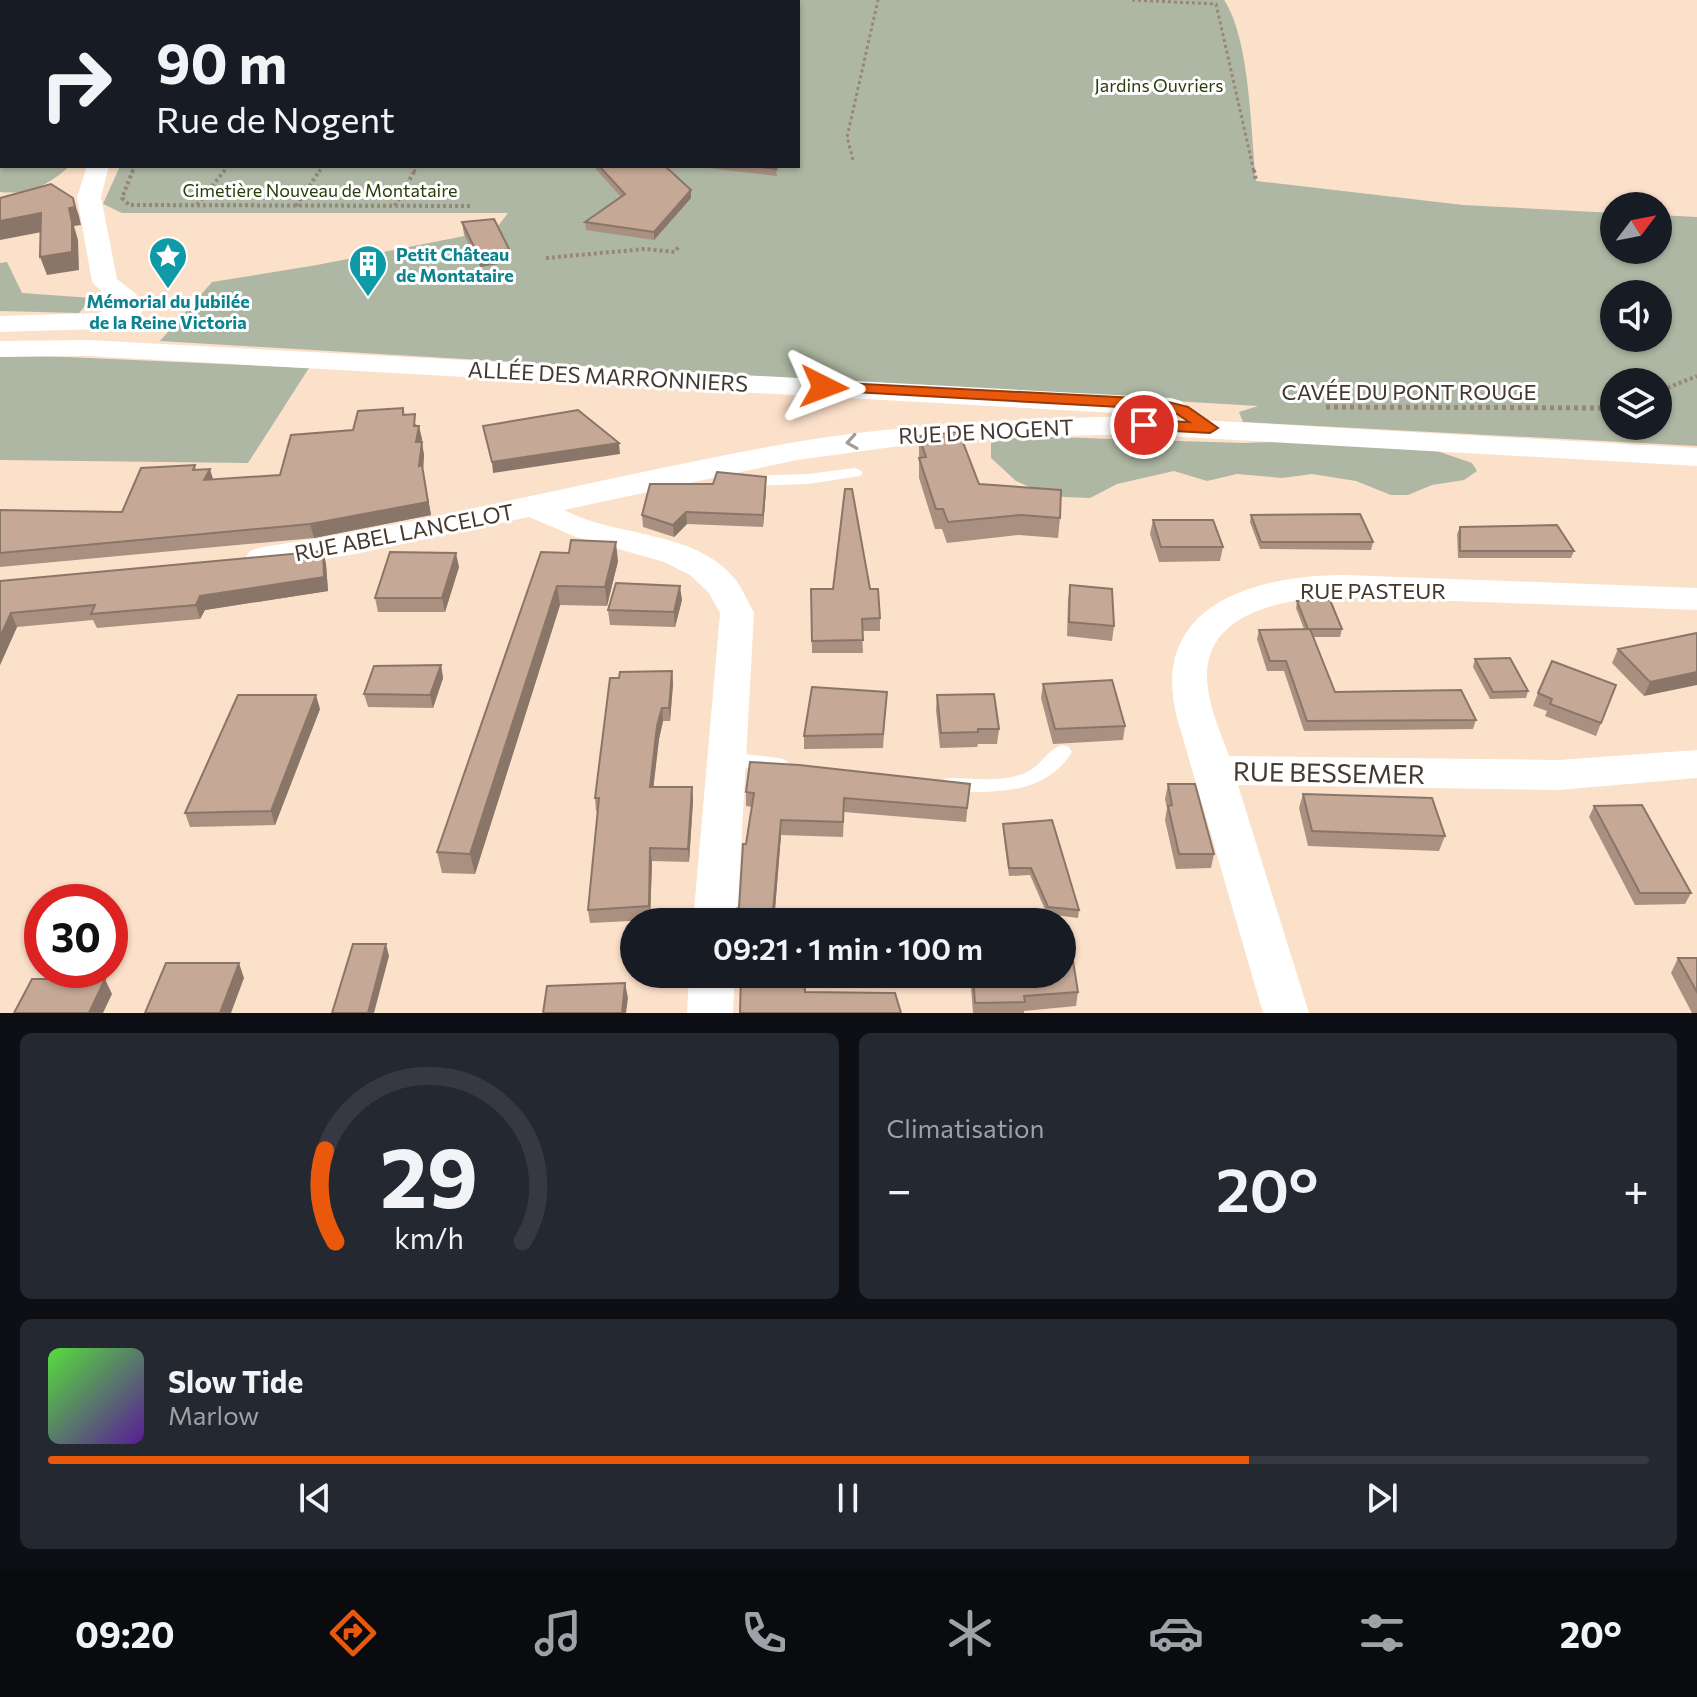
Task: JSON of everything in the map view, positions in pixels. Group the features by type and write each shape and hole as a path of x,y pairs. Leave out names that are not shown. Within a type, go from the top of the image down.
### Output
{"street":[{"path":"64,190 94,174"},
{"path":"0,324 102,321 131,309 127,300 105,282 89,197 94,174"},
{"name":"ALLÉE DES MARRONNIERS","path":"0,349 88,348 1156,404 1183,410 1210,428"},
{"name":"RUE DE NOGENT","path":"616,490 853,441 944,431 1128,425 1697,457"},
{"name":"RUE ABEL LANCELOT","path":"229,561 333,548 616,490"},
{"path":"536,508 559,520 678,556 703,571 730,598 737,613 716,908"},
{"name":"RUE PASTEUR","path":"1214,770 1192,697 1190,664 1204,636 1217,622 1262,595 1328,587 1697,599"},
{"name":"RUE BESSEMER","path":"1286,1013 1214,770 1547,775 1697,764"},
{"path":"710,1013 711,988"}],"lane":[{"path":"719,468 727,479 740,481 808,479 855,473"},
{"path":"927,783 1009,785 1038,775 1062,752"},
{"path":"725,759 803,768"}],"path":[{"path":"853,160 847,137 878,0"},
{"path":"1132,0 1216,4 1256,181"},
{"path":"134,168 122,198 129,205 470,206"},
{"path":"197,205 226,168"},
{"path":"296,206 322,168"},
{"path":"395,206 416,168"},
{"path":"546,258 645,249 675,252 679,246"},
{"path":"1672,386 1697,376"},
{"name":"CAVÉE DU PONT ROUGE","path":"1311,407 1600,408"}],"green space":[{"path":"800,0 1224,0 1233,17 1244,62 1256,181 1463,205 1600,212 1600,264 1672,264 1672,216 1697,217 1697,446 1243,422 1239,412 1258,406 160,341 212,282 495,230 508,213 122,213 103,204 119,168 800,168"},
{"path":"0,168 67,168 38,187 20,192 0,192"},
{"path":"7,262 22,293 92,298 79,313 0,311 0,263"},
{"path":"0,354 309,368 248,463 0,460"},
{"path":"1020,436 1244,443 1298,441 1437,451 1472,463 1477,471 1464,480 1432,485 1408,495 1391,495 1356,481 1312,474 1282,478 1237,474 1207,481 1174,471 1117,484 1090,498 1064,497 1016,481 991,458 991,443"}],"building":[{"path":"601,168 667,168 691,190 654,232 585,222 625,194"},
{"path":"51,184 73,198 75,207 69,208 72,252 40,257 41,213 0,221 0,198"},
{"path":"494,219 509,249 478,255 462,222"},
{"path":"403,408 403,415 415,414 414,426 419,426 416,442 422,442 419,466 422,465 428,502 310,524 0,553 0,510 122,512 141,468 195,465 193,470 210,469 204,480 280,475 291,435 353,430 358,411"},
{"path":"578,410 619,443 492,462 483,426"},
{"path":"959,432 979,484 1061,490 1060,518 1021,515 948,522 943,509 936,509 919,458 926,457 919,436"},
{"path":"717,472 766,477 763,515 686,512 673,525 642,515 650,484 713,484"},
{"path":"845,489 852,489 870,589 878,589 880,618 862,619 863,640 812,641 811,589 833,589"},
{"path":"1360,514 1373,542 1261,542 1251,515"},
{"path":"1153,520 1213,520 1223,547 1161,547"},
{"path":"1557,525 1574,551 1460,551 1460,527"},
{"path":"571,540 616,542 605,587 557,586 470,854 437,852 541,552 569,553"},
{"path":"323,551 324,577 200,596 196,605 91,614 95,605 11,613 0,637 0,581"},
{"path":"390,552 456,553 442,598 375,598"},
{"path":"616,583 680,586 674,612 608,610"},
{"path":"1070,585 1112,589 1114,626 1069,622"},
{"path":"1330,600 1342,629 1308,629 1297,601"},
{"path":"1310,629 1335,692 1461,690 1476,720 1307,721 1286,661 1270,661 1259,630"},
{"path":"1697,633 1697,672 1650,682 1618,649"},
{"path":"1510,658 1528,691 1493,692 1475,659"},
{"path":"1552,661 1616,685 1601,723 1550,704 1552,699 1538,693"},
{"path":"441,665 430,695 364,694 374,666"},
{"path":"672,671 669,708 662,708 657,726 650,787 692,787 688,849 650,848 649,906 588,910 599,798 595,798 610,678 619,678 620,672"},
{"path":"1112,680 1125,726 1055,729 1043,684"},
{"path":"812,687 887,692 883,734 804,736"},
{"path":"994,694 999,729 941,733 937,695"},
{"path":"238,695 316,695 271,811 185,813"},
{"path":"750,762 970,784 967,808 844,798 843,822 781,820 773,908 739,908 743,844 746,844 754,793 746,792"},
{"path":"1168,784 1195,784 1214,854 1179,854 1168,806 1172,805"},
{"path":"1303,794 1432,798 1445,836 1312,831"},
{"path":"1642,805 1691,893 1640,893 1594,806"},
{"path":"1052,820 1079,910 1048,907 1031,868 1009,868 1003,824"},
{"path":"353,944 386,944 368,1013 332,1013"},
{"path":"1678,958 1697,958 1697,992"},
{"path":"166,963 239,963 220,1013 145,1013"},
{"path":"1076,980 1078,992 1024,996 1025,1002 975,1003 974,988 1076,988"},
{"path":"620,983 620,988 624,988 622,1013 543,1013 547,986"},
{"path":"27,988 101,988 89,1013 14,1013"},
{"path":"741,988 805,988 805,992 895,993 901,1013 740,1013"}],"place":[{"name":"Mémorial du Jubilée de la Reine Victoria","path":"168,290"},
{"name":"Petit Château de Montataire","path":"368,298"}],"route":[{"path":"824,387 1156,404 1183,410 1210,428 1144,425"}],"park label":[{"name":"Jardins Ouvriers","path":"1159,85"},
{"name":"Cimetière Nouveau de Montataire","path":"320,190"}]}
